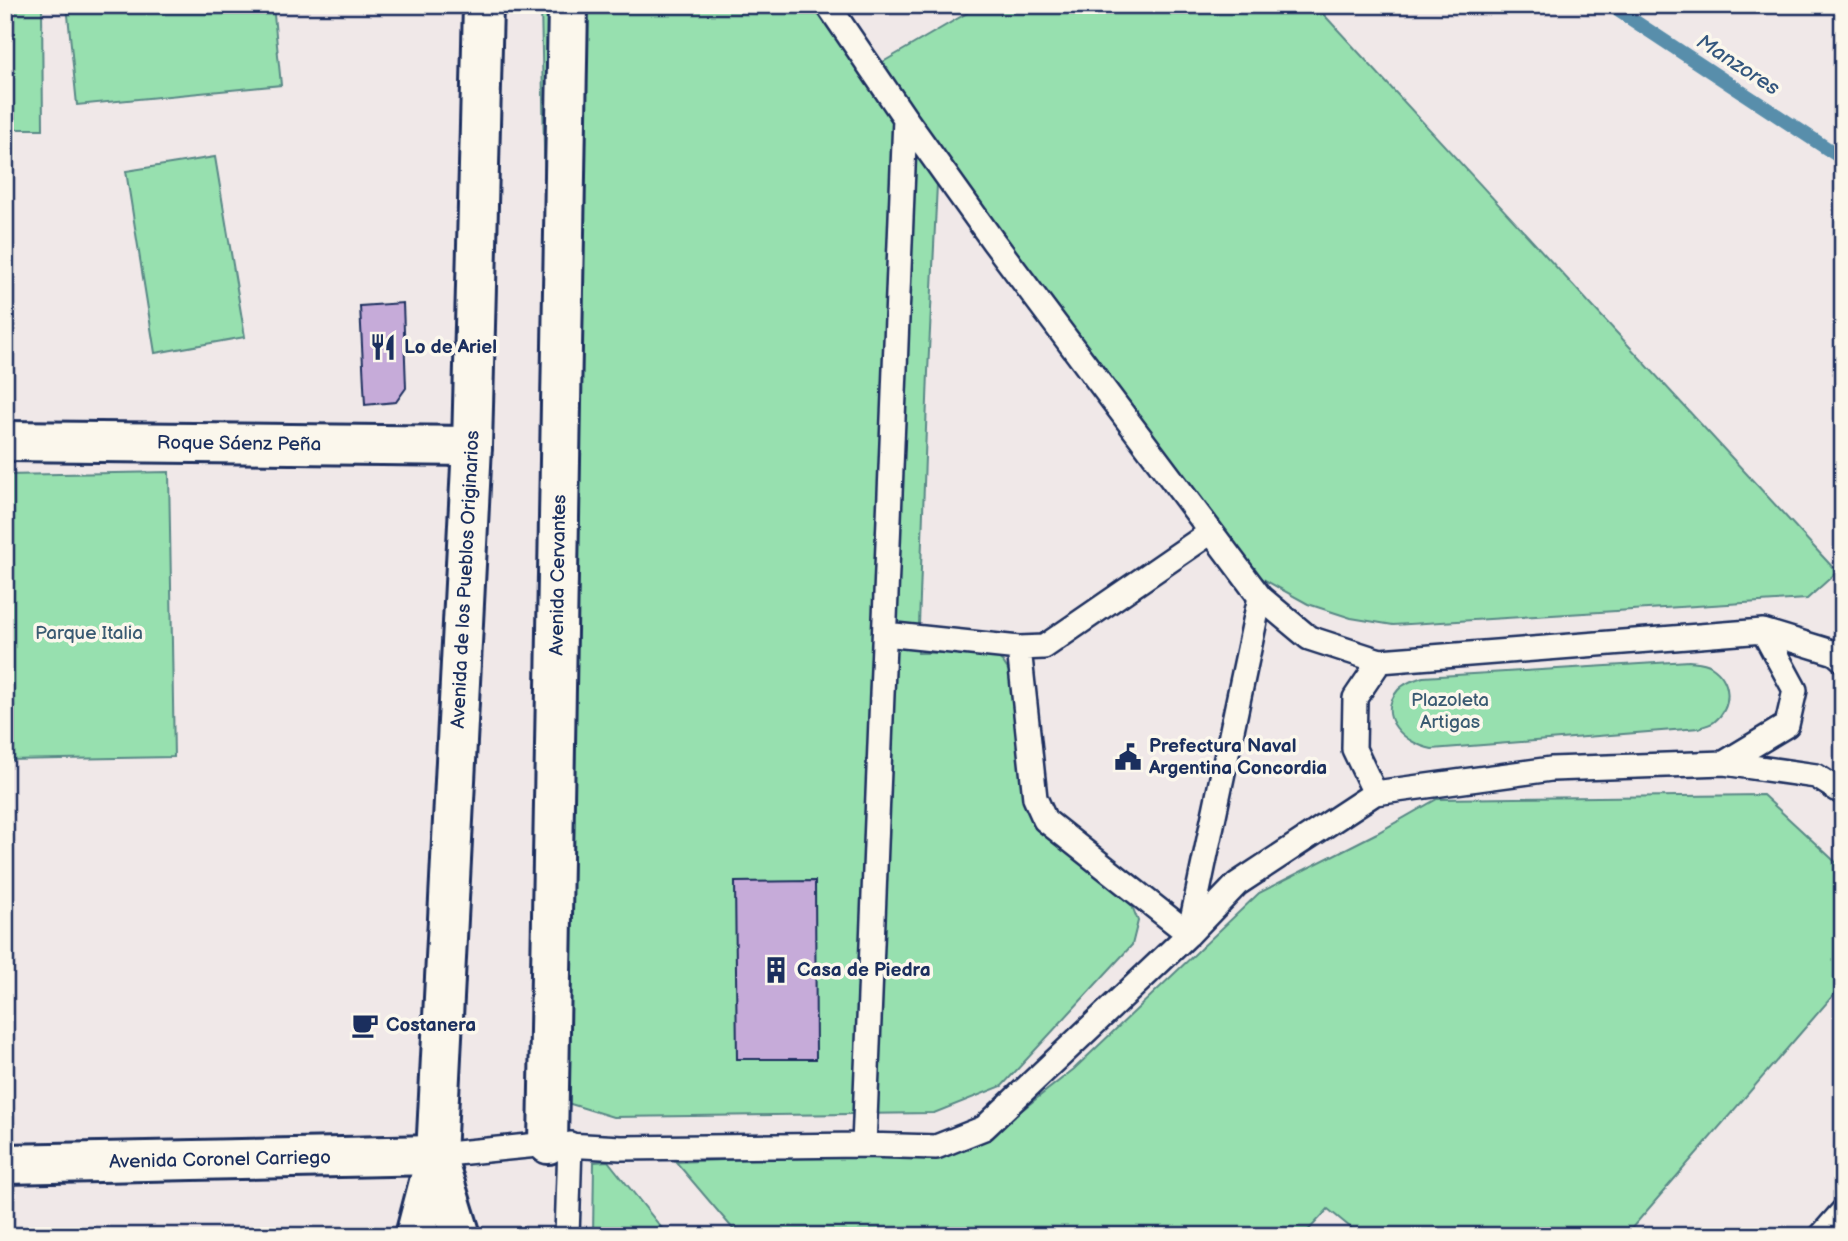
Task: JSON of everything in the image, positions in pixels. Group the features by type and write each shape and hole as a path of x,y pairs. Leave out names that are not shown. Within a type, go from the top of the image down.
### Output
{"street":[{"name":"Avenida de los Pueblos Originarios","path":"415,1236 436,1155 472,446 484,5"},
{"name":"Avenida Cervantes","path":"559,1144 568,5"},
{"name":"Roque Sáenz Peña","path":"5,442 472,446"},
{"name":"Avenida de los Pueblos Originarios","path":"436,1155 461,1236"},
{"name":"Avenida Coronel Carriego","path":"5,1164 436,1155"}],"lane":[{"path":"828,5 993,241 1260,597 1309,638 1380,661 1763,631 1835,653 1843,660"},
{"path":"864,1145 905,118"},
{"path":"884,634 1019,648 1044,647 1211,532"},
{"path":"1189,934 1260,597"},
{"path":"1724,763 1787,725 1795,690 1763,631"},
{"path":"1019,648 1035,798 1045,820 1189,934"},
{"path":"1375,793 1354,749 1355,698 1380,661"},
{"path":"436,1155 559,1144 621,1148 864,1145 936,1147 984,1128 1189,934 1237,884 1375,793 1551,769 1724,763 1816,776 1843,793"},
{"path":"559,1144 567,1236"},
{"path":"1821,1236 1842,1215"}],"green space":[{"path":"5,5 42,5 43,129 5,129"},
{"path":"67,5 273,5 281,85 77,105"},
{"path":"541,5 841,5 876,66 981,5 1315,5 1837,572 1807,599 1393,625 1351,618 1308,604 1261,578 885,78 938,163 918,653 991,652 1003,662 1012,676 1028,808 1130,901 1138,921 1132,945 1002,1086 934,1113 613,1117 564,1102"},
{"path":"215,157 245,337 155,353 126,171"},
{"name":"Parque Italia","path":"169,472 174,757 5,760 5,475"},
{"name":"Plazoleta Artigas","path":"1689,661 1706,664 1718,671 1728,693 1720,716 1712,723 1699,728 1432,749 1403,735 1396,728 1390,710 1392,700 1400,688 1423,677"},
{"path":"1763,795 1843,869 1843,984 1625,1236 1361,1236 1328,1209 1303,1236 739,1236 676,1162 864,1154 990,1135 1074,1069 1259,893 1437,799"},
{"path":"608,1161 668,1236 593,1236 594,1162"}],"building":[{"name":"Lo de Ariel","path":"403,303 406,388 396,402 365,405 360,306"},
{"name":"Casa de Piedra","path":"815,881 816,1059 737,1059 735,882"}],"waterway":[{"name":"Manzores","path":"1610,5 1843,159"}],"place":[{"name":"Lo de Ariel","path":"383,347"},
{"name":"Prefectura Naval Argentina Concordia","path":"1128,757"},
{"name":"Casa de Piedra","path":"776,970"},
{"name":"Costanera","path":"365,1025"}]}
